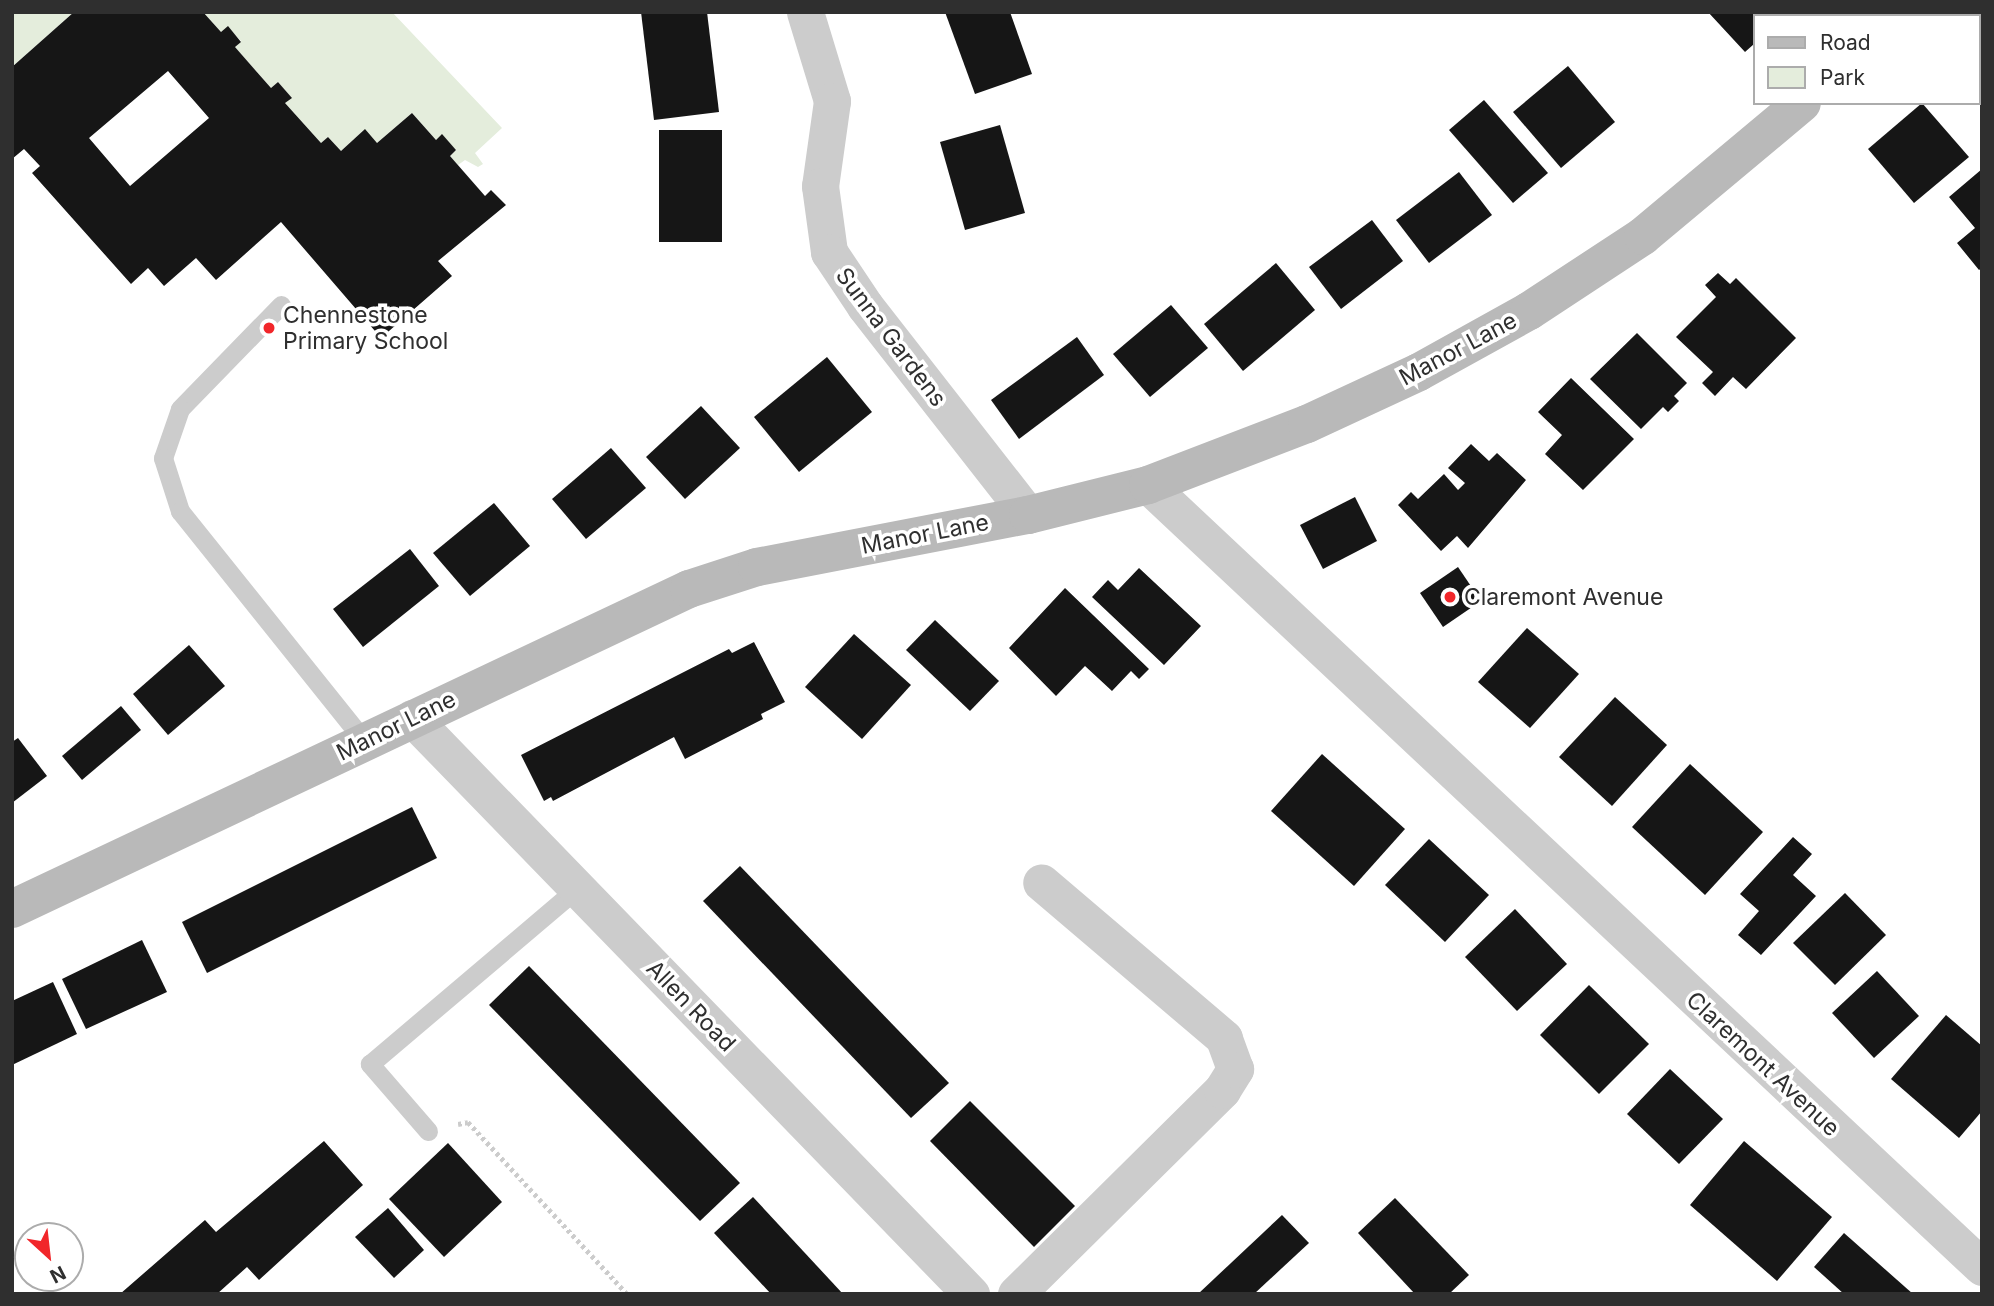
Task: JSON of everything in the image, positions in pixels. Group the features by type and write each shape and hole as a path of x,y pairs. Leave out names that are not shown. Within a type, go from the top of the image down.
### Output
{"street":[{"name":"Sunna Gardens","path":"805,12 832,101 820,186 829,252 865,306 1028,515"},
{"name":"Manor Lane","path":"12,909 689,589 757,566 1028,515 1148,485 1307,424 1419,372 1529,311 1643,236 1800,105"},
{"name":"Claremont Avenue","path":"1148,485 1982,1267"},
{"name":"Allen Road","path":"412,718 971,1294"},
{"path":"1016,1294 1222,1090 1235,1069 1224,1038 1041,882"}],"lane":[{"path":"281,305 180,409 163,458 180,511 364,741"},
{"path":"428,1131 370,1064 576,888"}],"path":[{"path":"428,1131 468,1122 627,1294"}],"green space":[{"path":"12,12 74,12 12,67"},
{"path":"203,12 392,12 502,128 475,153 483,164 478,167 465,160 458,165 450,156 456,150 442,135 436,140 412,113 377,143 364,130 341,151 328,137 321,143 285,103 291,97 278,82 271,88 235,47 241,41 228,27 221,32"}],"building":[{"path":"74,12 203,12 221,32 228,26 241,42 235,47 271,88 278,82 292,98 285,103 321,143 328,137 341,151 365,129 377,143 412,113 436,140 442,134 456,150 450,156 485,196 491,190 506,205 438,261 452,276 381,338 281,222 216,280 196,258 164,286 148,268 131,284 32,173 40,166 24,149 12,159 12,67","holes":["168,71 209,118 130,186 89,138"]},
{"path":"641,12 707,12 719,112 654,120"},
{"path":"945,12 1010,12 1032,74 975,94"},
{"path":"1708,12 1788,12 1752,14 1752,46 1745,52"},
{"path":"1568,66 1615,122 1561,168 1513,112"},
{"path":"1484,100 1548,173 1513,203 1449,130"},
{"path":"1920,105 1924,105 1969,157 1914,203 1868,149"},
{"path":"1000,125 1025,213 965,230 940,142"},
{"path":"659,130 722,130 722,242 659,242"},
{"path":"1982,169 1982,268 1979,270 1957,243 1975,228 1949,197"},
{"path":"1459,172 1492,215 1429,263 1396,220"},
{"path":"1372,220 1403,261 1341,309 1309,267"},
{"path":"1276,263 1315,310 1243,371 1204,324"},
{"path":"1718,273 1730,284 1736,278 1796,338 1746,389 1733,377 1715,396 1702,383 1713,372 1676,337 1716,297 1705,285"},
{"path":"1171,305 1208,348 1150,397 1113,354"},
{"path":"1637,333 1687,383 1674,396 1679,401 1668,412 1663,407 1641,429 1590,379"},
{"path":"1077,337 1104,375 1019,439 991,400"},
{"path":"827,357 872,412 799,472 754,417"},
{"path":"1571,378 1634,439 1583,490 1545,454 1562,435 1538,412"},
{"path":"701,406 740,448 685,499 646,457"},
{"path":"1471,444 1489,461 1497,453 1526,480 1468,548 1457,536 1441,551 1398,505 1411,492 1418,499 1444,474 1458,490 1465,483 1448,468"},
{"path":"611,448 646,488 586,539 552,499"},
{"path":"1355,497 1377,541 1323,569 1300,525"},
{"path":"494,503 530,546 470,596 433,553"},
{"path":"410,549 439,586 363,647 333,609"},
{"name":"Claremont Avenue","path":"1458,567 1481,601 1443,627 1420,593"},
{"path":"1139,568 1201,626 1164,665 1092,597 1108,580 1118,590"},
{"path":"1065,588 1149,669 1139,679 1131,671 1112,691 1085,666 1056,696 1009,648"},
{"path":"935,620 999,681 970,711 906,650"},
{"path":"1527,628 1579,674 1530,728 1478,682"},
{"path":"854,634 911,685 862,739 805,687"},
{"path":"754,642 785,702 761,714 763,719 685,759 674,737 553,801 551,797 544,801 521,755 729,649 732,653"},
{"path":"189,645 225,686 168,735 133,694"},
{"path":"1615,697 1667,745 1612,806 1559,757"},
{"path":"121,706 141,730 82,780 62,756"},
{"path":"18,738 47,776 12,803 12,742"},
{"path":"1322,754 1405,829 1354,886 1271,811"},
{"path":"1690,764 1763,832 1705,895 1632,827"},
{"path":"412,807 437,858 207,973 182,922"},
{"path":"1793,837 1812,854 1793,875 1816,896 1761,955 1738,935 1759,911 1740,894"},
{"path":"1429,839 1489,895 1445,942 1385,885"},
{"path":"740,866 949,1083 911,1118 703,901"},
{"path":"1845,893 1886,935 1835,985 1793,943"},
{"path":"1515,909 1567,964 1517,1011 1465,957"},
{"path":"142,940 167,992 86,1029 62,979"},
{"path":"529,966 740,1183 700,1221 489,1005"},
{"path":"1877,971 1919,1016 1874,1058 1832,1013"},
{"path":"53,982 77,1034 12,1065 12,1001"},
{"path":"1589,985 1649,1044 1599,1094 1540,1035"},
{"path":"1946,1015 1982,1046 1982,1111 1959,1138 1891,1079"},
{"path":"1670,1069 1723,1119 1679,1164 1627,1114"},
{"path":"970,1101 1075,1206 1034,1247 930,1141"},
{"path":"324,1141 363,1185 259,1280 247,1267 217,1294 120,1294 205,1220 216,1232"},
{"path":"1744,1141 1832,1217 1777,1281 1690,1205"},
{"path":"448,1143 502,1202 444,1257 389,1199"},
{"path":"753,1197 843,1294 771,1294 714,1233"},
{"path":"1395,1198 1469,1275 1449,1294 1415,1294 1358,1233"},
{"path":"388,1208 424,1250 394,1278 355,1237"},
{"path":"1282,1215 1309,1243 1254,1294 1198,1294"},
{"path":"1844,1233 1913,1294 1844,1294 1814,1267"}],"place":[{"name":"Chennestone Primary School","path":"269,328"},
{"name":"Claremont Avenue","path":"1450,597"}]}
